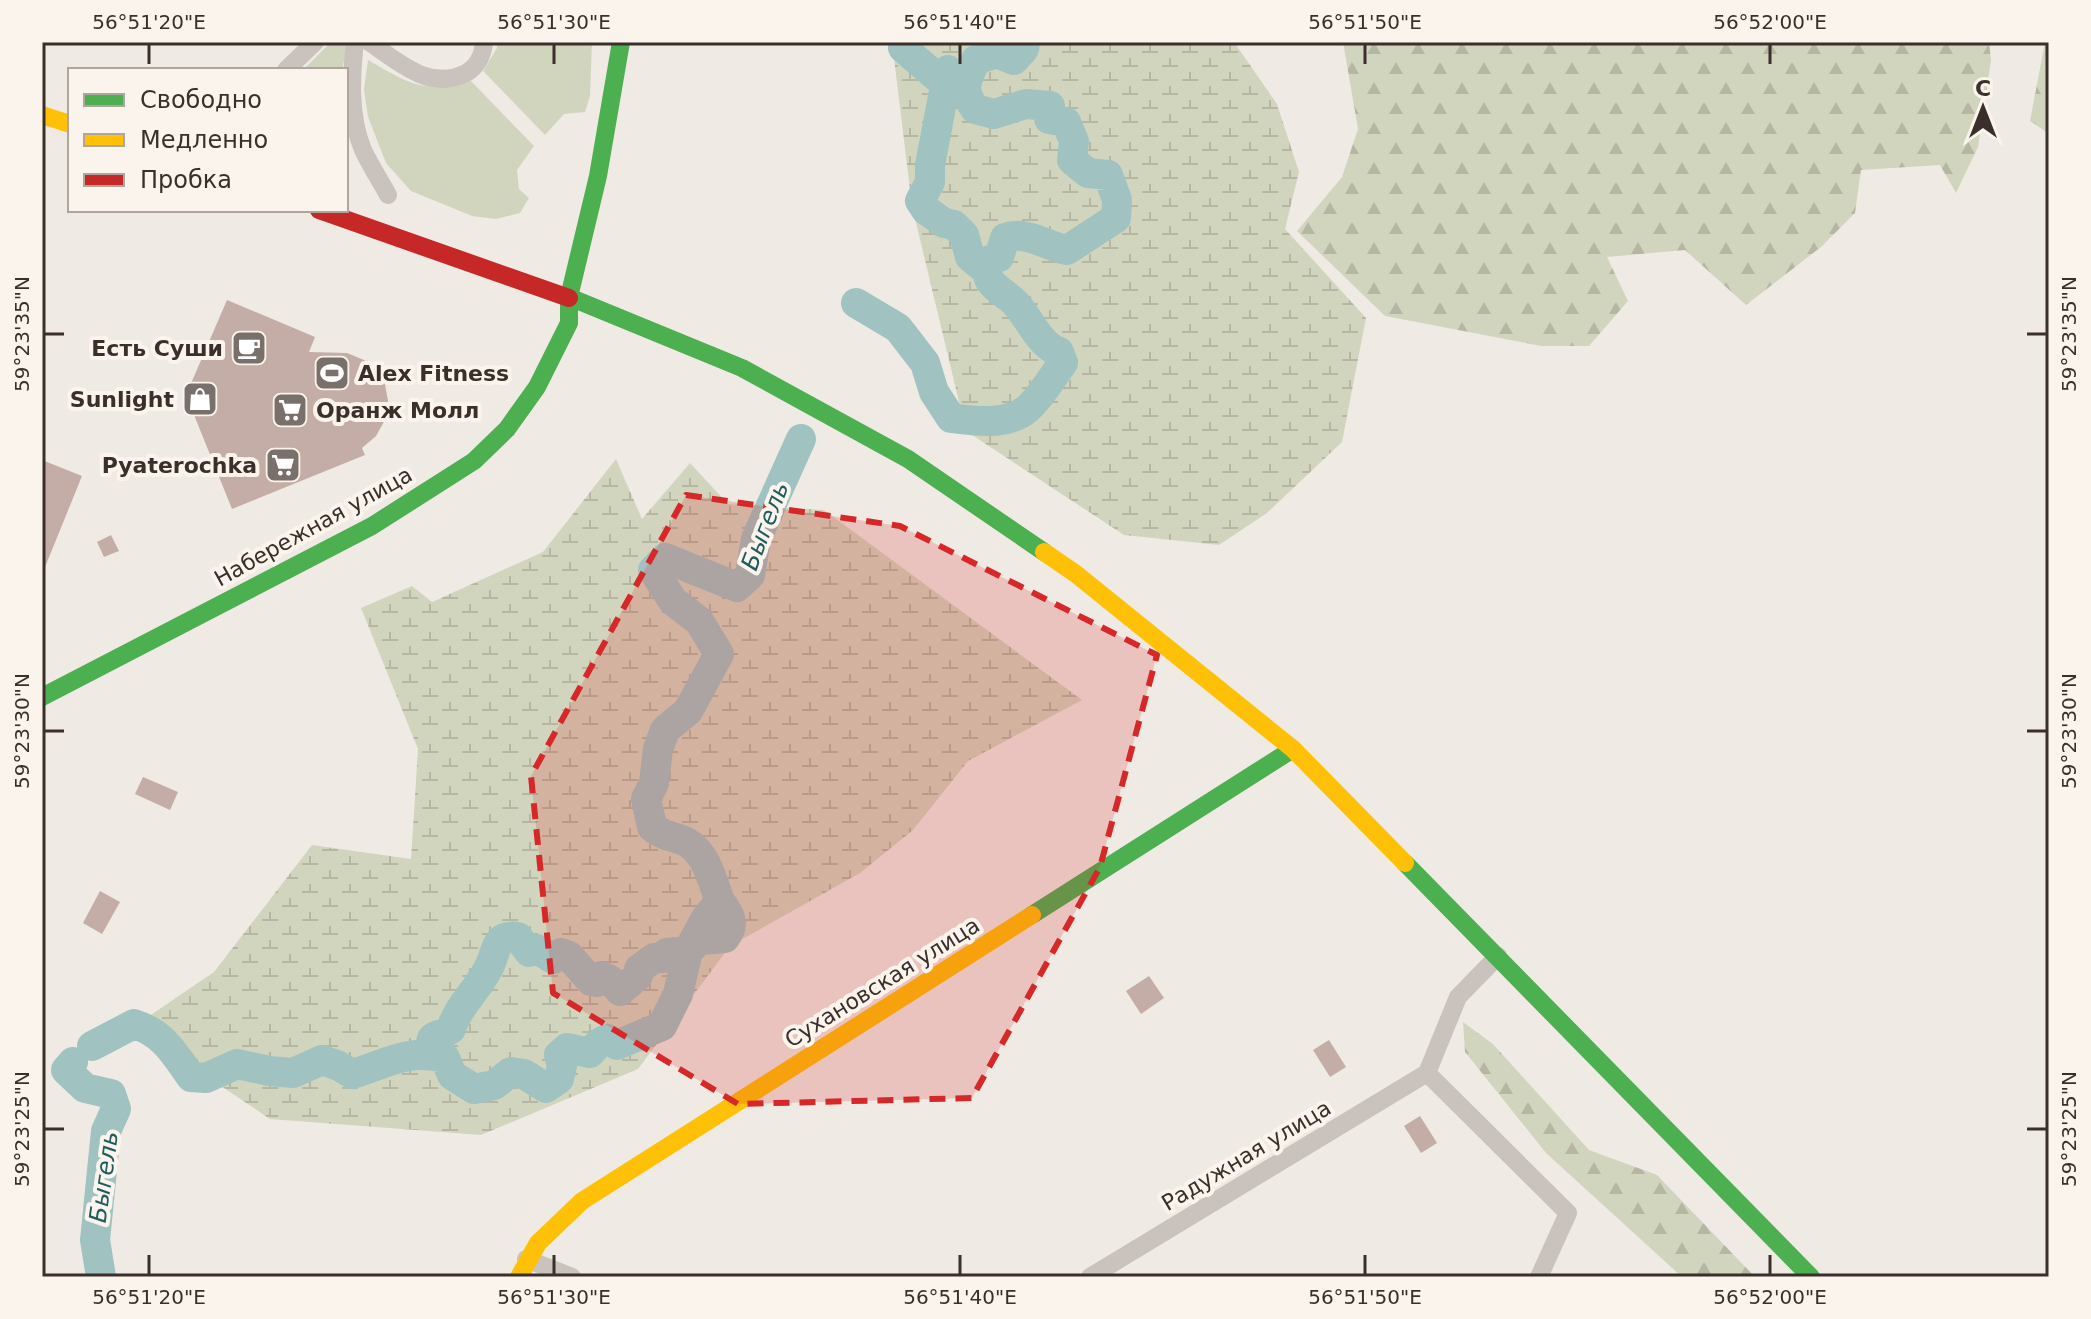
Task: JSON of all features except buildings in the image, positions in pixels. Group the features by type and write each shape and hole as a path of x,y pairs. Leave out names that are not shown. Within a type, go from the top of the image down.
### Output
{"main road":[{"name":"Набережная улица","path":"42,697 372,526 474,461 507,429 537,387 569,323 569,297 598,176 621,42"},
{"path":"42,115 68,123"},
{"path":"325,212 569,297 742,368 908,459 1076,574 1293,749 1811,1277"},
{"name":"Сухановская улица","path":"523,1268 541,1236 582,1201 1293,749"}],"street":[{"path":"288,68 315,42"},
{"path":"355,42 352,94 355,122 363,150 388,195"},
{"path":"369,42 413,72 442,81 473,69 482,55 484,42"},
{"path":"1498,956 1458,997 1427,1073 1568,1213 1539,1277"},
{"name":"Радужная улица","path":"1090,1277 1427,1073"},
{"path":"523,1268 572,1277"}],"highlighted area":[{"path":"686,495 900,526 1157,655 1100,867 972,1098 738,1104 553,993 531,776"}],"green space":[{"path":"331,42 345,42 347,48 342,68 305,68"},
{"path":"497,42 592,42 590,96 585,112 564,114 545,135 483,71 497,48"},
{"path":"892,42 1234,42 1277,104 1299,172 1285,229 1366,318 1342,442 1267,513 1219,545 1124,535 966,431 912,206"},
{"path":"1343,42 1989,42 1991,60 1978,147 1956,193 1940,165 1861,170 1855,213 1821,247 1746,305 1685,250 1607,257 1628,301 1589,346 1541,346 1385,316 1297,231 1342,177 1358,129"},
{"path":"2045,42 2049,42 2049,134 2030,121"},
{"path":"368,60 416,84 440,86 471,81 534,146 517,170 519,189 529,198 520,213 496,219 472,216 411,191 386,163 368,117 364,90"},
{"path":"616,459 642,519 690,463 728,504 824,510 1082,700 968,761 913,830 860,873 730,946 638,1069 481,1135 270,1119 133,1027 214,972 312,845 411,859 418,749 361,608 412,586 432,602 543,552"},
{"path":"1463,1022 1493,1044 1589,1150 1657,1175 1755,1277 1682,1277 1546,1153 1465,1052"}],"waterway":[{"name":"Быгель","path":"905,42 903,48 946,85"},
{"name":"Быгель","path":"856,303 898,328 925,363 934,392 951,418 990,421 1019,414 1037,399 1063,363 1059,352 1046,344 1017,305 991,283 988,274 990,260 999,257 1005,238 1013,236 1028,237 1067,250 1116,218 1117,200 1108,175 1088,173 1072,160 1074,141 1066,122 1049,119 1050,106 1026,104 994,114 975,109 966,85 976,60 996,53 1014,60 1024,49 1025,42"},
{"name":"Быгель","path":"948,72 930,165 930,182 920,201 926,210 944,223 954,225 964,235 970,257 987,271"},
{"name":"Быгель","path":"92,1046 134,1024 160,1038 191,1077 206,1078 237,1064 293,1073 322,1060 352,1074 397,1058 432,1055 445,1058 452,1075 474,1089 494,1085 511,1072 524,1074 546,1088 559,1079 562,1066 559,1055 567,1048 590,1053 607,1039 617,1045 662,1026 678,994 688,951 706,918 720,901 707,866 697,851 690,844 652,827 646,799 654,783 658,749 665,730 688,711 719,654 699,621 673,601 653,570 665,558 737,587 750,575 756,539 801,439"},
{"name":"Быгель","path":"431,1054 432,1038 451,1029 485,974 498,943 504,938 518,937 529,952 537,949 553,959 561,953 569,956 591,981 597,982 601,976 610,980 620,991 638,976 639,969 654,958 688,951 700,940 725,938 730,919 720,901"},
{"name":"Быгель","path":"73,1062 66,1070 85,1088 111,1094 116,1109 106,1131 95,1240 101,1277"}],"traffic: fast":[{"path":"621,42 598,176 569,297 742,368 908,459 1044,552"},
{"path":"42,697 372,526 474,461 507,429 537,387 569,323 569,298"},
{"path":"1032,915 1293,749"},
{"path":"1405,863 1811,1277"}],"traffic: slow":[{"path":"42,115 68,123"},
{"path":"1044,552 1076,574 1293,749 1405,863"},
{"path":"519,1277 538,1243 582,1201 1032,915"}],"traffic: jam":[{"path":"325,212 569,298"}],"place":[{"name":"Есть Суши","path":"249,348"},
{"name":"Alex Fitness","path":"332,373"},
{"name":"Sunlight","path":"200,399"},
{"name":"Оранж Молл","path":"290,410"},
{"name":"Pyaterochka","path":"283,465"}]}
